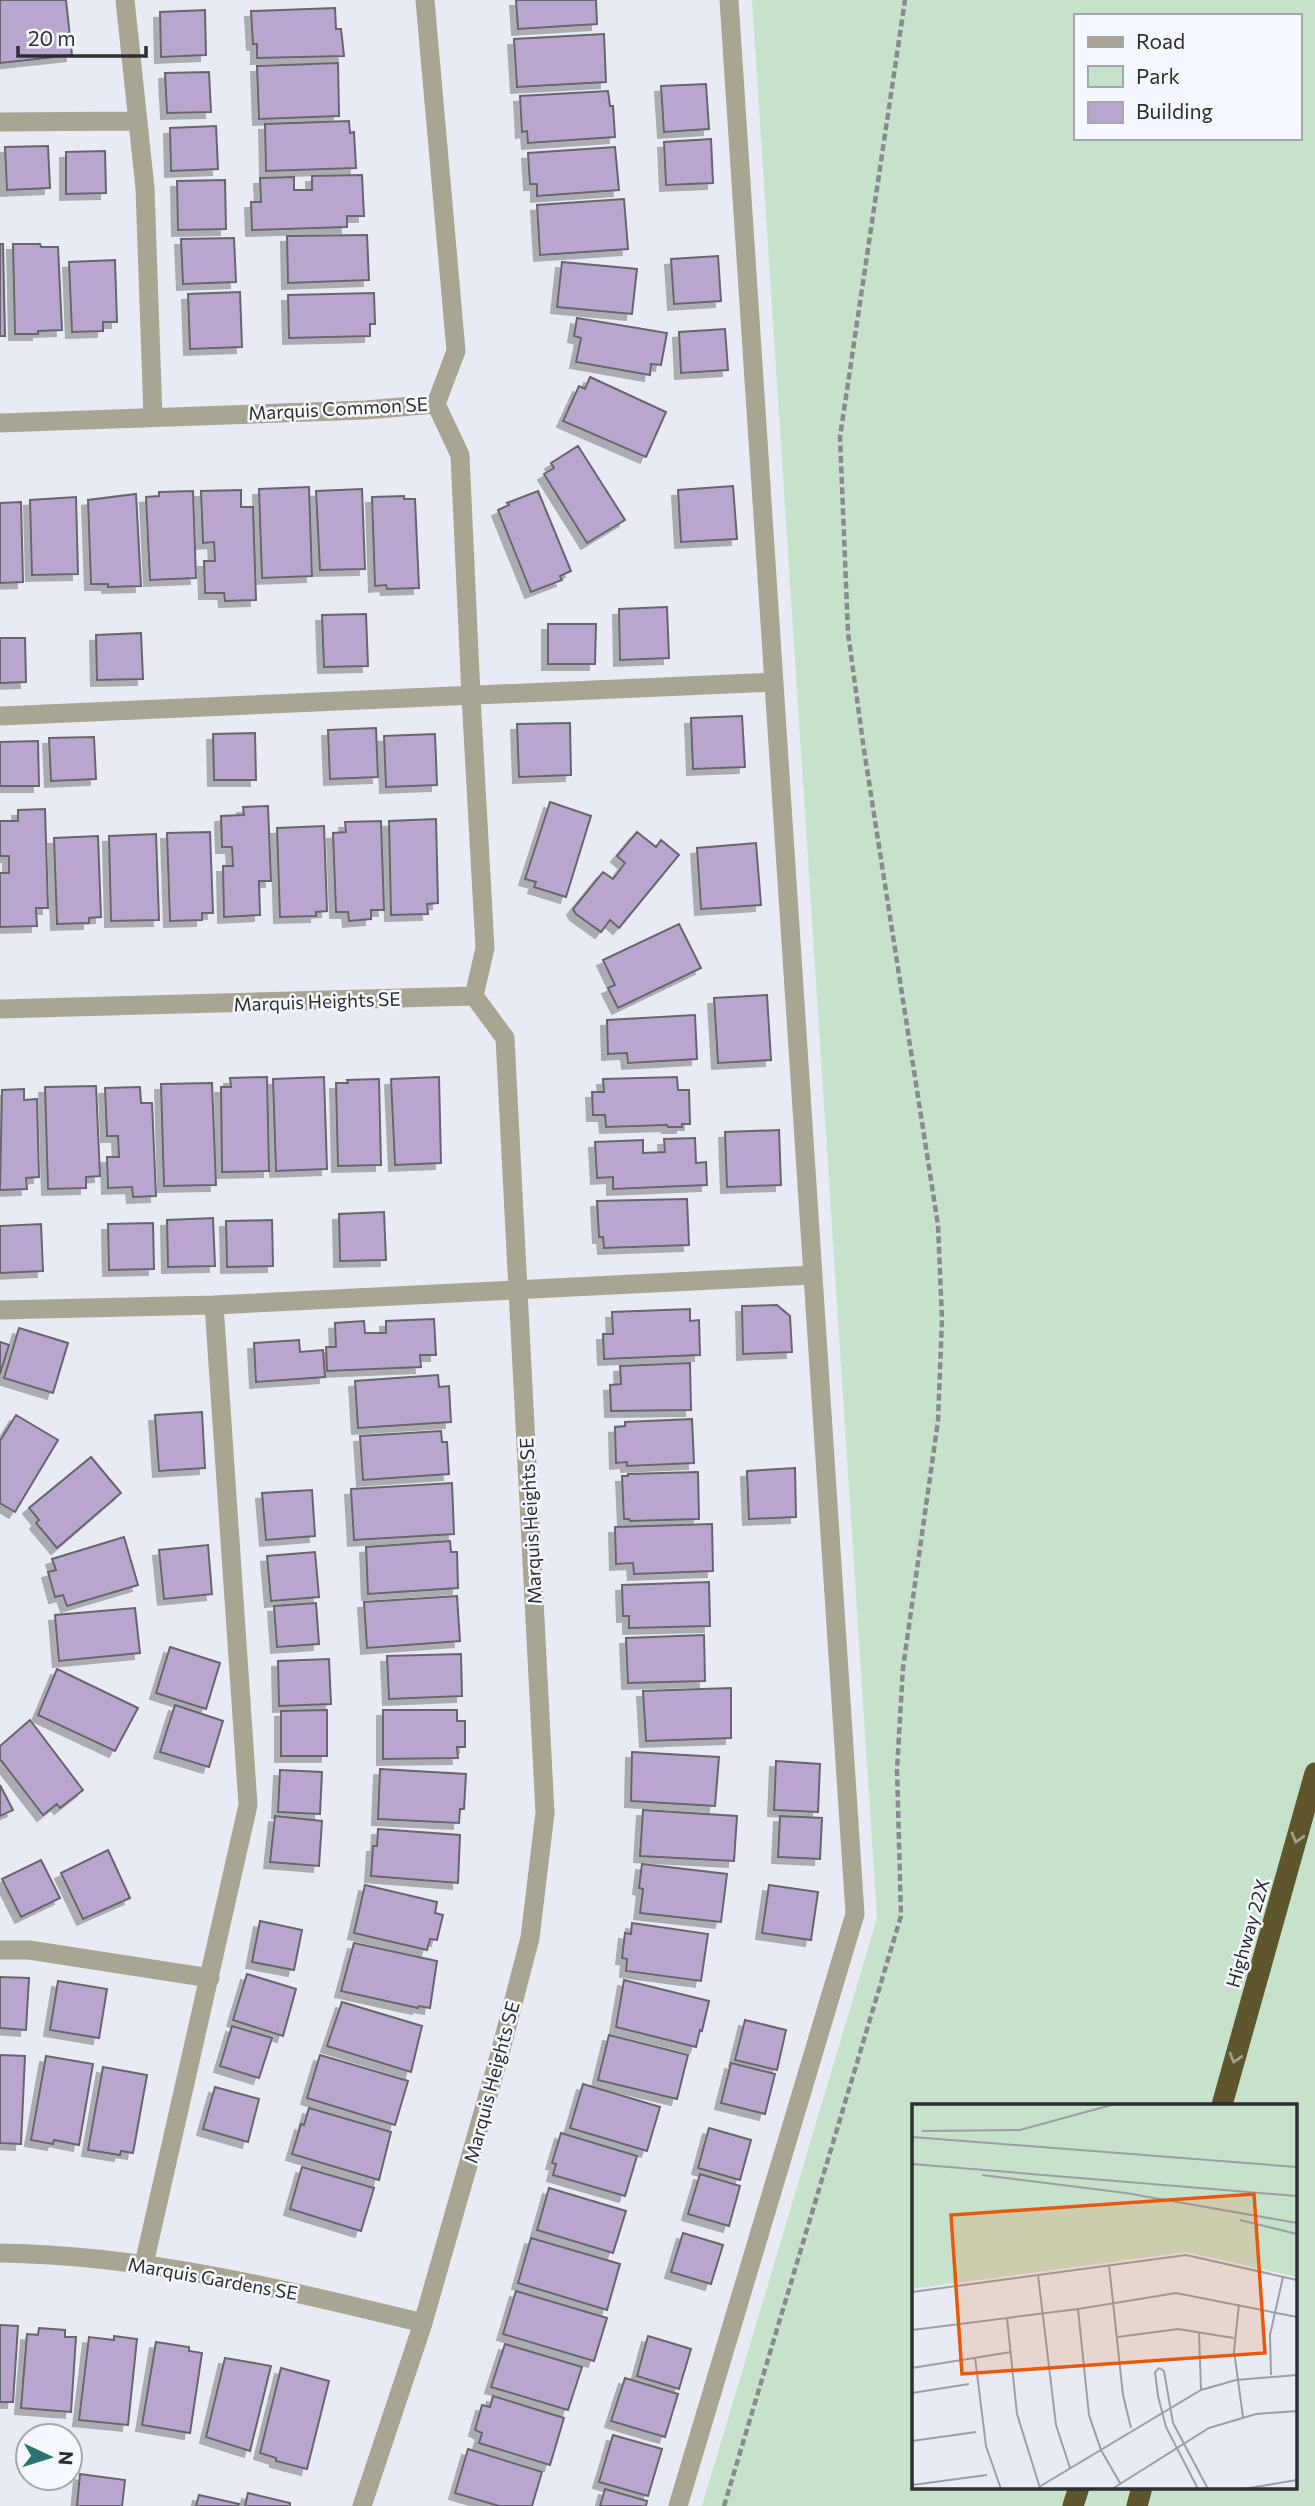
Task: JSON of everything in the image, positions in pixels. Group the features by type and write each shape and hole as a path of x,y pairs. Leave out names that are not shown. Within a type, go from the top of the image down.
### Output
{"highway":[{"name":"Highway 22X","path":"1222,2104 1315,1773"},
{"path":"1073,2506 1079,2488"},
{"path":"1137,2506 1142,2488"}],"street":[{"path":"125,0 145,188 153,417"},
{"name":"Marquis Common SE","path":"0,422 366,410 436,404 456,351 425,0"},
{"path":"678,2506 855,1914 729,0"},
{"path":"0,122 138,121"},
{"path":"436,404 460,455 485,948 474,996"},
{"path":"0,716 774,682"},
{"name":"Marquis Heights SE","path":"0,1009 474,996 505,1038 545,1813 530,1938 500,2053 423,2323 362,2506"},
{"path":"0,1310 214,1305 813,1275"},
{"path":"144,2264 248,1805 214,1305"},
{"path":"0,1950 29,1950 210,1978"},
{"name":"Marquis Gardens SE","path":"0,2253 34,2253 144,2264 280,2288 423,2323"}],"path":[{"path":"724,2506 901,1916 897,1769 903,1668 938,1420 942,1319 938,1225 848,633 840,437 905,0"}],"green space":[{"path":"752,0 1315,0 1315,2506 702,2506 877,1918"}],"building":[{"path":"0,0 66,0 72,55 0,63"},
{"path":"516,0 596,0 597,24 518,29"},
{"path":"335,8 336,29 341,29 344,56 257,58 257,44 253,44 251,11"},
{"path":"205,10 206,55 161,57 160,12"},
{"path":"604,34 606,82 517,87 514,39"},
{"path":"338,63 339,116 259,119 257,66"},
{"path":"209,72 211,112 167,113 165,73"},
{"path":"706,84 709,129 664,132 661,86"},
{"path":"608,91 610,106 613,106 615,137 528,143 527,131 522,132 520,96"},
{"path":"349,121 350,133 354,132 356,168 266,171 265,124"},
{"path":"216,126 218,169 171,171 170,128"},
{"path":"711,139 713,183 666,185 664,142"},
{"path":"48,146 50,188 7,190 5,147"},
{"path":"615,147 619,190 537,196 537,184 530,184 528,153"},
{"path":"105,151 106,193 66,194 66,152"},
{"path":"362,175 364,216 347,216 347,227 252,230 251,202 261,202 260,178 294,177 294,190 312,190 312,176"},
{"path":"225,180 226,229 178,230 177,181"},
{"path":"624,199 628,249 540,255 537,205"},
{"path":"367,235 369,280 288,283 287,236"},
{"path":"234,238 236,282 183,284 181,239"},
{"path":"0,244 3,244 5,336 0,336"},
{"path":"13,244 58,247 62,330 15,334"},
{"path":"718,256 721,301 674,304 671,259"},
{"path":"115,260 117,322 103,322 103,331 72,332 69,262"},
{"path":"562,262 637,269 632,314 557,307"},
{"path":"240,292 242,347 190,349 188,294"},
{"path":"374,293 375,324 370,324 370,336 289,338 288,295"},
{"path":"577,318 667,333 661,365 651,364 650,375 576,362 581,338 574,336"},
{"path":"725,329 728,370 681,373 679,332"},
{"path":"590,377 666,412 646,457 563,421 579,386 585,389"},
{"path":"578,446 625,520 587,543 544,474 554,468 551,463"},
{"path":"733,486 737,539 681,542 678,490"},
{"path":"309,487 312,576 262,578 259,489"},
{"path":"362,489 365,569 320,570 316,491"},
{"path":"241,490 241,507 253,507 256,600 225,601 224,593 205,593 204,561 215,561 214,542 203,543 201,491"},
{"path":"193,491 196,578 150,580 146,497 159,496 159,492"},
{"path":"538,491 571,571 560,576 562,580 531,592 498,510 509,505 507,503"},
{"path":"136,494 141,586 108,587 108,584 91,584 88,500"},
{"path":"404,496 404,499 415,499 419,588 387,589 386,585 375,586 372,497"},
{"path":"76,497 78,574 32,575 30,500"},
{"path":"21,502 23,582 0,583 0,503"},
{"path":"667,607 669,658 620,660 619,609"},
{"path":"366,614 368,666 324,667 322,615"},
{"path":"548,624 596,624 595,664 548,664"},
{"path":"141,633 143,679 97,680 96,635"},
{"path":"0,638 25,638 26,682 0,683"},
{"path":"742,716 745,767 693,769 691,718"},
{"path":"570,723 571,775 519,777 517,724"},
{"path":"376,728 378,777 330,779 328,730"},
{"path":"255,733 256,780 214,780 213,734"},
{"path":"435,734 437,785 386,787 384,736"},
{"path":"94,737 96,779 51,781 49,738"},
{"path":"38,741 39,786 0,786 0,742"},
{"path":"550,802 591,816 566,897 534,887 536,882 525,879"},
{"path":"268,806 271,881 259,881 260,915 224,917 223,866 233,866 232,847 222,847 221,816 244,815 243,807"},
{"path":"45,809 48,908 36,908 37,926 0,927 0,873 9,873 9,856 0,856 0,821 18,821 18,810"},
{"path":"436,819 438,903 427,904 428,914 391,915 389,821"},
{"path":"381,821 384,910 371,910 371,919 349,921 348,912 336,912 333,833 346,832 345,822"},
{"path":"324,826 327,911 316,912 316,916 280,917 277,828"},
{"path":"210,832 213,913 202,913 202,920 170,921 167,833"},
{"path":"637,832 656,847 661,840 679,855 619,928 610,920 601,932 573,909 603,872 613,879 625,863 617,856"},
{"path":"156,834 159,920 111,921 109,836"},
{"path":"98,836 101,917 89,918 89,923 57,924 54,838"},
{"path":"756,843 761,905 701,909 697,848"},
{"path":"679,924 701,968 618,1008 608,988 615,985 603,960"},
{"path":"767,995 771,1060 718,1063 714,998"},
{"path":"695,1015 697,1059 628,1063 627,1053 608,1054 607,1020"},
{"path":"267,1077 269,1171 222,1172 221,1087 231,1087 230,1078"},
{"path":"324,1077 327,1169 276,1171 273,1079"},
{"path":"439,1077 441,1163 395,1165 391,1079"},
{"path":"677,1077 678,1090 689,1090 690,1124 682,1124 682,1127 606,1127 605,1115 593,1115 592,1092 604,1092 603,1079"},
{"path":"379,1079 381,1165 338,1166 336,1083"},
{"path":"212,1083 216,1185 164,1186 161,1084"},
{"path":"96,1086 100,1176 86,1177 86,1188 48,1189 45,1087"},
{"path":"140,1087 141,1103 152,1103 156,1196 133,1197 132,1187 108,1188 107,1157 119,1157 118,1136 107,1136 105,1088"},
{"path":"24,1089 24,1100 37,1099 39,1177 26,1178 27,1189 0,1190 2,1090"},
{"path":"779,1130 781,1185 727,1187 725,1132"},
{"path":"695,1138 696,1163 706,1162 707,1185 613,1189 613,1177 597,1178 595,1142 643,1140 643,1153 665,1152 664,1139"},
{"path":"687,1199 689,1245 604,1248 603,1237 599,1237 597,1201"},
{"path":"384,1212 386,1260 340,1261 339,1214"},
{"path":"213,1218 215,1266 168,1267 167,1220"},
{"path":"272,1220 273,1266 227,1267 226,1221"},
{"path":"153,1223 154,1269 109,1270 108,1224"},
{"path":"41,1224 43,1271 0,1273 0,1226"},
{"path":"777,1305 790,1316 792,1352 743,1354 742,1306"},
{"path":"690,1309 690,1321 699,1320 700,1355 604,1359 603,1334 613,1334 612,1312"},
{"path":"434,1319 436,1355 420,1355 421,1367 327,1371 326,1347 336,1347 335,1323 364,1321 365,1333 386,1333 386,1321"},
{"path":"19,1328 68,1343 53,1393 4,1378"},
{"path":"299,1340 300,1352 323,1350 325,1377 256,1382 254,1343"},
{"path":"0,1342 9,1345 0,1374"},
{"path":"690,1363 691,1410 611,1411 610,1385 621,1384 620,1366"},
{"path":"438,1375 439,1387 449,1386 451,1422 358,1428 355,1381"},
{"path":"202,1412 205,1468 159,1471 155,1415"},
{"path":"16,1415 58,1440 15,1512 0,1503 0,1441"},
{"path":"692,1419 694,1463 627,1466 627,1462 616,1463 615,1427 625,1426 625,1422"},
{"path":"441,1431 442,1442 447,1442 449,1474 363,1480 360,1436"},
{"path":"91,1457 121,1493 57,1548 36,1523 39,1520 29,1508"},
{"path":"795,1468 796,1517 749,1519 747,1471"},
{"path":"698,1472 699,1519 624,1519 622,1476"},
{"path":"452,1483 454,1534 354,1540 351,1489"},
{"path":"312,1490 315,1536 266,1540 262,1493"},
{"path":"712,1524 713,1571 634,1574 633,1563 616,1564 615,1527"},
{"path":"124,1537 138,1585 67,1606 63,1595 55,1597 48,1572 56,1570 52,1559"},
{"path":"450,1541 451,1552 457,1552 458,1588 368,1594 366,1547"},
{"path":"208,1545 212,1594 164,1599 159,1550"},
{"path":"315,1552 319,1597 271,1601 267,1556"},
{"path":"709,1582 710,1626 629,1628 629,1616 623,1616 622,1585"},
{"path":"457,1596 460,1641 367,1648 364,1602"},
{"path":"316,1603 319,1644 277,1647 274,1606"},
{"path":"135,1608 140,1653 59,1661 55,1615"},
{"path":"704,1635 705,1681 628,1683 626,1638"},
{"path":"170,1647 220,1663 206,1709 156,1693"},
{"path":"461,1654 462,1696 389,1699 387,1656"},
{"path":"329,1659 331,1704 279,1706 278,1661"},
{"path":"57,1669 138,1708 115,1751 38,1715"},
{"path":"731,1688 731,1738 646,1741 643,1691"},
{"path":"175,1705 223,1721 209,1767 160,1752"},
{"path":"327,1710 327,1756 281,1756 281,1711"},
{"path":"383,1710 457,1710 457,1721 465,1721 465,1747 457,1747 458,1758 383,1759"},
{"path":"30,1720 83,1790 60,1808 57,1804 43,1815 0,1759 0,1746"},
{"path":"632,1752 719,1757 715,1806 631,1801"},
{"path":"776,1761 820,1764 818,1812 774,1810"},
{"path":"380,1769 466,1774 464,1809 460,1809 459,1823 378,1819"},
{"path":"280,1770 322,1772 320,1814 278,1812"},
{"path":"0,1785 13,1810 0,1816"},
{"path":"643,1810 737,1816 734,1861 640,1856"},
{"path":"275,1816 322,1821 319,1866 270,1862"},
{"path":"780,1816 822,1818 820,1859 778,1857"},
{"path":"378,1829 460,1835 458,1883 371,1876 373,1846 377,1846"},
{"path":"108,1850 130,1898 83,1919 61,1873"},
{"path":"41,1860 60,1898 21,1917 2,1879"},
{"path":"642,1864 727,1874 721,1922 640,1913"},
{"path":"365,1885 437,1902 435,1913 443,1915 437,1940 430,1939 427,1950 354,1933"},
{"path":"769,1885 818,1892 811,1940 762,1933"},
{"path":"260,1921 302,1930 294,1970 252,1962"},
{"path":"632,1923 708,1934 701,1981 626,1971 627,1959 622,1958 625,1933 631,1934"},
{"path":"354,1943 437,1961 430,2008 418,2008 341,1991"},
{"path":"247,1974 296,1989 283,2036 233,2020"},
{"path":"0,1977 29,1978 26,2030 0,2028"},
{"path":"624,1980 709,2001 696,2047 616,2027"},
{"path":"58,1981 107,1989 99,2038 50,2030"},
{"path":"342,2002 422,2026 411,2072 327,2046"},
{"path":"745,2020 786,2030 777,2070 735,2060"},
{"path":"232,2026 272,2038 259,2078 220,2066"},
{"path":"609,2035 688,2055 677,2099 598,2080"},
{"path":"0,2055 25,2056 21,2144 0,2143"},
{"path":"320,2055 408,2081 395,2125 307,2098"},
{"path":"46,2056 93,2064 79,2145 54,2140 53,2144 31,2140"},
{"path":"731,2063 775,2074 765,2114 721,2103"},
{"path":"103,2067 147,2075 133,2153 121,2151 120,2155 88,2150"},
{"path":"583,2084 660,2107 647,2151 570,2128"},
{"path":"215,2087 259,2099 248,2142 203,2129"},
{"path":"309,2108 391,2132 379,2180 292,2154"},
{"path":"709,2128 751,2140 740,2180 698,2168"},
{"path":"561,2133 637,2156 625,2196 553,2175 556,2164 552,2163"},
{"path":"302,2167 374,2188 361,2231 290,2209"},
{"path":"700,2174 740,2186 729,2226 688,2214"},
{"path":"549,2188 626,2211 613,2253 537,2230"},
{"path":"683,2233 723,2245 711,2284 671,2272"},
{"path":"531,2238 620,2264 607,2310 518,2283"},
{"path":"516,2291 607,2318 594,2361 503,2334"},
{"path":"0,2325 18,2326 13,2402 0,2402"},
{"path":"39,2328 65,2330 65,2337 76,2337 71,2412 21,2408 27,2334 38,2335"},
{"path":"114,2336 137,2339 128,2425 79,2420 89,2337 114,2340"},
{"path":"648,2336 691,2349 679,2389 637,2376"},
{"path":"156,2342 189,2347 189,2351 202,2353 190,2433 142,2425"},
{"path":"505,2344 582,2367 568,2410 491,2387"},
{"path":"225,2358 271,2366 250,2451 206,2437"},
{"path":"281,2368 329,2381 307,2469 276,2461 276,2458 260,2453"},
{"path":"625,2378 678,2394 665,2437 611,2421"},
{"path":"493,2396 564,2418 550,2465 479,2443 482,2433 475,2430 482,2405 490,2407"},
{"path":"613,2435 662,2449 648,2496 599,2482"},
{"path":"468,2449 542,2472 532,2506 499,2506 455,2493"},
{"path":"84,2475 125,2480 122,2506 77,2506 78,2492 84,2492"},
{"path":"605,2489 647,2501 646,2506 600,2506"},
{"path":"248,2493 290,2503 290,2506 245,2506"},
{"path":"199,2495 239,2504 196,2506"}]}
